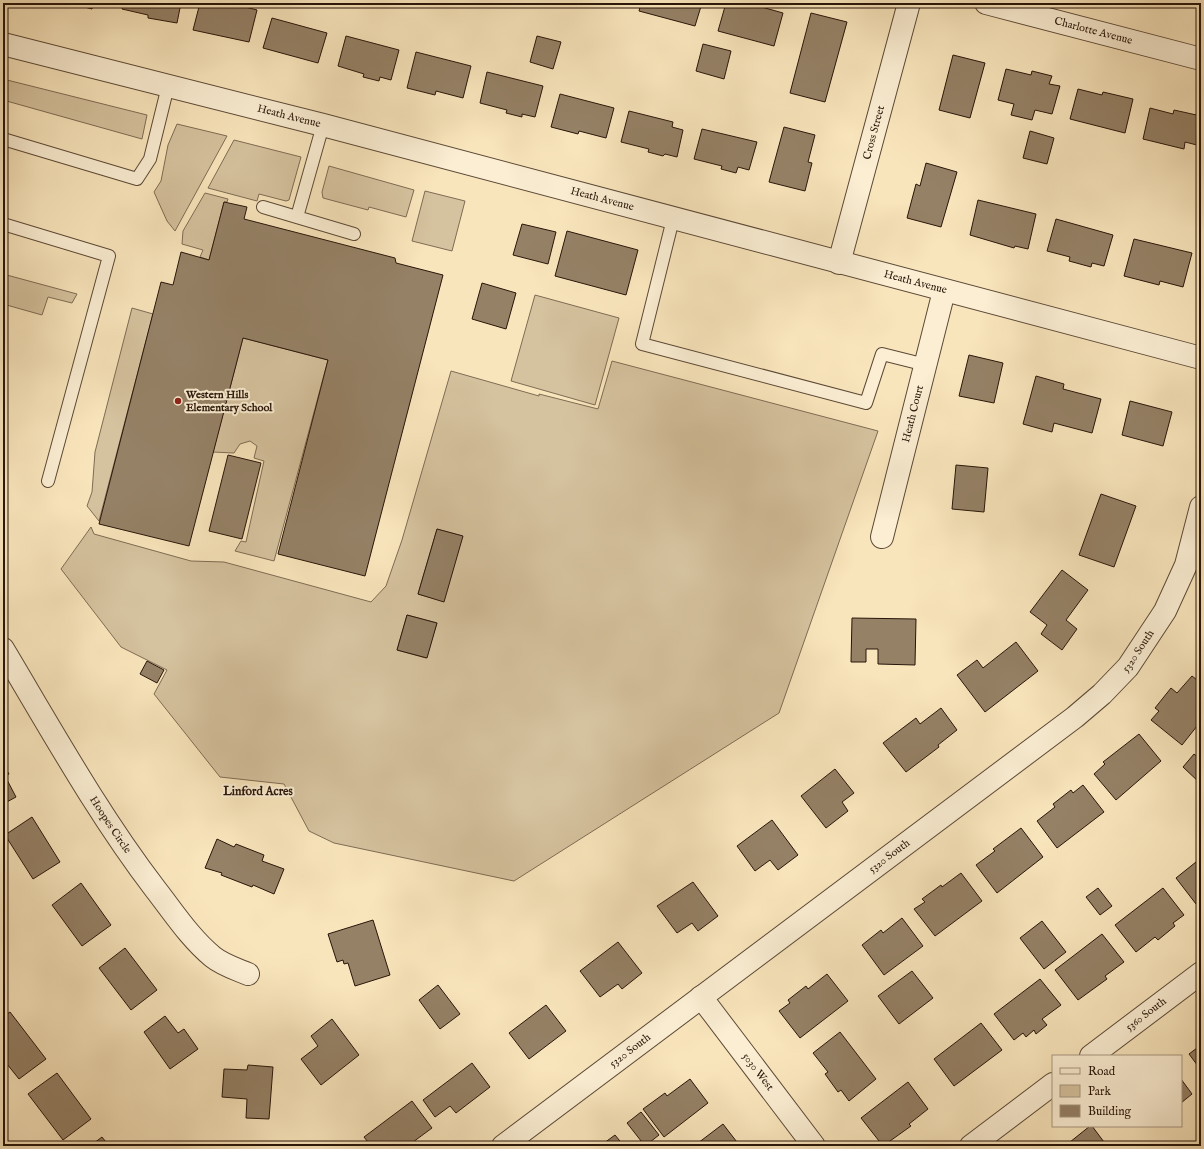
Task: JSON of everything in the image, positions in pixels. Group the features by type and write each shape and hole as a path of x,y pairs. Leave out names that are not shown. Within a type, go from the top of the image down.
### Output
{"street":[{"name":"Cross Street","path":"839,263 909,3"},
{"name":"Charlotte Avenue","path":"986,3 1201,59"},
{"name":"Heath Avenue","path":"3,44 323,125 1201,358"},
{"name":"Heath Court","path":"882,537 944,291"},
{"name":"5320 South","path":"503,1146 1068,722 1102,694 1128,667 1165,611 1186,565 1201,507"},
{"name":"Hoopes Circle","path":"3,649 103,817 195,941 214,958 248,974"},
{"name":"5360 South","path":"1091,1055 1201,973"},
{"name":"5030 West","path":"701,997 814,1146"},
{"path":"971,1146 1052,1085"}],"lane":[{"path":"3,139 137,179 150,159 168,86"},
{"path":"297,217 323,125"},
{"path":"263,207 354,234"},
{"path":"673,219 642,344 866,403 882,354 926,365"},
{"path":"3,224 109,256 48,481"}],"green space":[{"path":"3,79 147,115 142,139 3,100"},
{"path":"177,124 227,136 175,231 167,221 154,192 161,181 168,145"},
{"path":"234,140 301,157 289,200 286,201 259,194 257,201 208,188"},
{"path":"329,166 414,190 406,217 369,207 368,210 323,198 322,192"},
{"path":"425,191 465,201 452,251 412,241"},
{"path":"205,193 228,199 227,202 224,202 209,260 200,257 203,250 182,244 183,231"},
{"path":"3,274 77,294 72,303 48,297 42,315 3,304"},
{"path":"535,295 619,318 595,405 511,381"},
{"path":"132,308 153,314 99,521 87,506 92,492 95,452"},
{"path":"243,338 328,360 274,561 235,551 241,541 246,542 264,461 254,458 257,446 250,441 240,444 234,453 213,452"},
{"path":"612,361 878,431 779,713 514,881 334,843 309,831 284,784 220,777 154,694 167,670 121,647 61,569 91,527 94,534 191,561 224,562 371,602 386,586 402,540 451,371 539,396 539,394 598,409","holes":["437,529 462,536 443,601 418,594","407,615 437,623 426,658 397,650"]}],"building":[{"path":"70,3 93,3 92,9"},
{"path":"123,3 181,3 177,23 148,18 148,15 122,9"},
{"path":"200,3 230,3 257,10 249,42 193,30"},
{"path":"641,3 702,3 695,26 639,11"},
{"path":"726,3 758,3 758,6 783,13 774,46 718,31"},
{"path":"1188,3 1201,3 1201,6"},
{"path":"811,13 847,22 825,102 790,93"},
{"path":"272,18 327,33 318,63 263,48"},
{"path":"346,36 399,50 391,80 380,77 379,81 363,77 364,74 338,66"},
{"path":"537,36 561,42 553,69 530,62"},
{"path":"703,44 731,51 724,79 696,71"},
{"path":"416,52 471,66 463,98 436,91 435,95 407,88"},
{"path":"953,55 985,63 970,118 939,110"},
{"path":"1006,69 1031,75 1032,71 1052,76 1049,84 1060,86 1052,114 1035,110 1032,120 1011,115 1014,104 998,100"},
{"path":"487,72 543,86 535,117 522,114 522,117 506,113 507,110 480,103"},
{"path":"1078,89 1102,95 1103,92 1133,99 1125,133 1070,119"},
{"path":"560,94 614,108 606,138 579,131 578,134 551,127"},
{"path":"1150,108 1173,114 1174,110 1201,116 1201,146 1185,142 1184,149 1143,139"},
{"path":"629,111 673,122 672,127 683,130 677,157 665,154 663,156 648,152 649,149 621,142"},
{"path":"784,127 815,135 808,162 812,163 805,191 769,182"},
{"path":"702,129 757,142 749,170 738,167 736,173 721,169 722,166 694,159"},
{"path":"1030,131 1054,138 1047,164 1023,158"},
{"path":"926,163 957,172 941,227 907,218 916,184 920,186"},
{"path":"978,200 1036,214 1028,249 1015,246 1014,248 970,235"},
{"name":"Western Hills Elementary School","path":"224,202 247,207 244,219 395,258 396,263 443,275 365,576 278,554 328,360 243,338 189,546 99,524 161,282 173,285 181,252 209,260"},
{"path":"1056,219 1113,235 1104,266 1092,263 1091,267 1069,261 1070,257 1047,251"},
{"path":"522,224 556,232 548,264 513,255"},
{"path":"567,231 638,250 626,295 555,276"},
{"path":"1134,239 1192,253 1183,287 1160,281 1159,285 1124,276"},
{"path":"482,283 516,293 506,329 472,319"},
{"path":"969,355 1003,363 994,403 959,396"},
{"path":"1036,376 1064,384 1063,389 1101,399 1092,433 1054,423 1052,432 1023,424"},
{"path":"1130,401 1172,412 1163,446 1122,435"},
{"path":"228,455 261,463 242,539 209,531"},
{"path":"956,465 988,468 984,512 952,509"},
{"path":"1101,494 1136,506 1114,567 1079,555"},
{"path":"437,529 463,536 444,602 418,594"},
{"path":"1062,570 1088,590 1066,620 1077,629 1062,650 1041,634 1047,625 1030,612"},
{"path":"407,615 437,623 427,658 397,650"},
{"path":"852,618 916,619 915,665 878,664 878,649 866,649 866,662 851,662"},
{"path":"1016,642 1038,671 985,712 957,675 977,660 983,668"},
{"path":"147,661 164,670 157,683 140,674"},
{"path":"1192,676 1201,683 1201,721 1182,745 1151,720 1159,711 1155,708 1171,688 1177,693"},
{"path":"941,708 957,730 938,745 939,747 906,772 883,743 916,718 920,724"},
{"path":"1139,734 1161,761 1116,800 1094,774 1105,764 1103,762"},
{"path":"1194,754 1201,760 1201,784 1183,767"},
{"path":"3,764 9,774 5,776 16,797 3,804"},
{"path":"835,769 854,793 842,802 848,811 826,828 801,796"},
{"path":"1083,785 1104,812 1057,848 1037,821 1055,807 1053,804 1071,790 1073,793"},
{"path":"32,817 60,862 33,879 5,835"},
{"path":"772,820 798,855 778,870 770,860 755,871 737,846"},
{"path":"1021,828 1043,857 997,893 976,865 995,851 993,849"},
{"path":"217,839 234,847 236,844 264,855 262,861 284,869 274,894 253,885 252,887 221,875 222,873 205,868"},
{"path":"1201,858 1201,900 1196,904 1176,878"},
{"path":"961,873 982,901 935,936 914,909 925,902 922,899"},
{"path":"693,882 718,916 698,931 692,923 677,933 657,906"},
{"path":"81,883 111,925 82,946 52,905"},
{"path":"1098,888 1112,906 1100,915 1086,897"},
{"path":"1163,888 1184,915 1173,923 1175,926 1158,940 1155,937 1136,952 1115,925"},
{"path":"902,918 923,946 884,975 862,945 881,930 883,933"},
{"path":"373,920 390,975 355,986 348,963 344,964 343,960 337,962 328,934"},
{"path":"1042,921 1066,952 1044,969 1020,938"},
{"path":"1102,934 1124,962 1105,976 1107,979 1078,1000 1055,970"},
{"path":"618,942 642,973 622,989 618,984 600,997 580,971"},
{"path":"125,948 157,990 131,1010 99,968"},
{"path":"912,971 933,998 899,1024 878,996"},
{"path":"827,974 848,1001 800,1038 779,1011 790,1003 788,1000 806,986 808,989"},
{"path":"1040,979 1061,1005 1042,1019 1047,1025 1036,1034 1034,1030 1026,1037 1023,1033 1014,1040 994,1014"},
{"path":"438,985 460,1014 440,1029 419,1000"},
{"path":"546,1005 566,1031 529,1059 509,1033"},
{"path":"10,1012 46,1059 19,1079 3,1059 3,1017"},
{"path":"165,1016 178,1033 184,1029 198,1049 170,1069 144,1032"},
{"path":"332,1019 359,1055 321,1085 301,1059 318,1046 311,1036"},
{"path":"981,1023 1002,1050 954,1086 934,1059"},
{"path":"840,1032 876,1079 849,1101 841,1090 838,1092 825,1074 828,1072 813,1053"},
{"path":"1201,1045 1201,1070 1189,1054"},
{"path":"472,1063 490,1087 456,1113 450,1106 435,1117 423,1100"},
{"path":"248,1065 273,1067 269,1119 246,1118 247,1099 222,1097 224,1069 247,1070"},
{"path":"57,1073 91,1119 63,1140 28,1094"},
{"path":"690,1079 708,1103 664,1137 643,1109 665,1093 667,1096"},
{"path":"1182,1080 1192,1094 1182,1102"},
{"path":"908,1082 928,1109 909,1124 911,1126 883,1146 861,1118"},
{"path":"412,1101 432,1128 413,1142 415,1144 413,1146 371,1146 364,1137"},
{"path":"641,1112 659,1135 645,1146 627,1123"},
{"path":"723,1124 740,1146 701,1146 698,1143"},
{"path":"1089,1127 1093,1127 1107,1146 1065,1146"},
{"path":"615,1135 624,1146 600,1146"},
{"path":"102,1137 109,1146 90,1146"}],"place":[{"name":"Western Hills Elementary School","path":"178,401"}],"district":[{"name":"Linford Acres","path":"258,791"}]}
